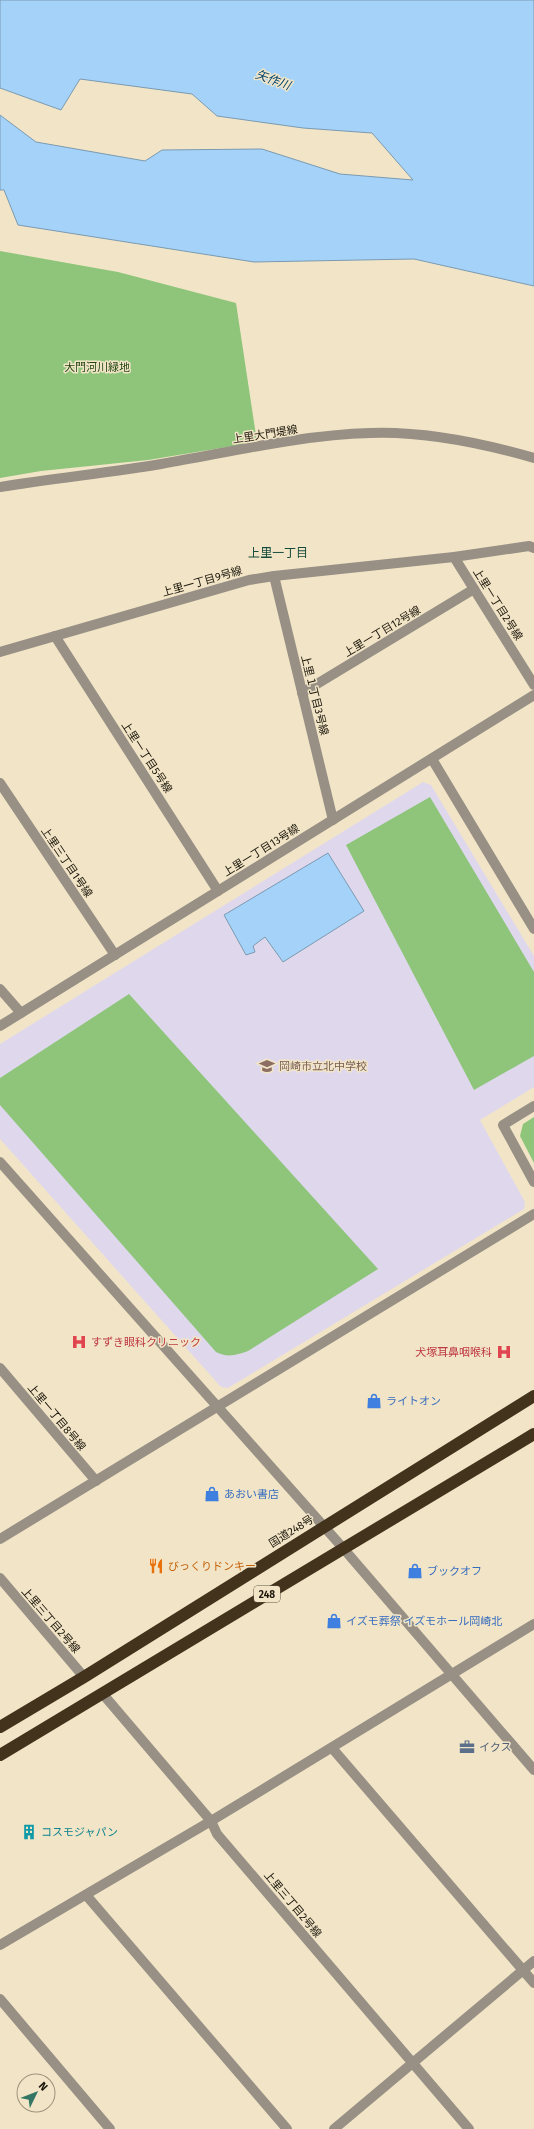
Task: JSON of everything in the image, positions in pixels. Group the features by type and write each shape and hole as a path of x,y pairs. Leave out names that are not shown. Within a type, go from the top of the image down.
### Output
{"highway":[{"name":"国道248号","path":"0,1727 84,1677 534,1396"},
{"name":"248","path":"0,1755 534,1434"}],"street":[{"name":"上里大門堤線","path":"0,487 160,464 274,443 370,432 413,434 469,443 534,458"},
{"name":"上里一丁目9号線","path":"0,652 249,580 454,557 529,546 534,548"},
{"name":"上里一丁目2号線","path":"454,557 534,685"},
{"name":"上里１丁目3号線","path":"274,576 333,820"},
{"name":"上里一丁目12号線","path":"302,693 474,589"},
{"name":"上里一丁目5号線","path":"55,636 218,891"},
{"name":"上里一丁目13号線","path":"0,1026 432,759 534,694"},
{"path":"432,759 534,929"},
{"name":"上里三丁目1号線","path":"0,783 115,955"},
{"path":"0,989 21,1013"},
{"path":"534,1106 503,1125 534,1182"},
{"path":"0,1162 218,1407 322,1527 343,1548 534,1770"},
{"path":"0,1539 534,1214"},
{"name":"上里一丁目8号線","path":"0,1368 96,1481"},
{"name":"上里三丁目2号線","path":"0,1578 84,1677"},
{"path":"0,1945 211,1821 534,1624"},
{"name":"上里三丁目2号線","path":"102,1693 211,1821 217,1834 469,2129"},
{"path":"332,1748 534,1983"},
{"path":"86,1895 287,2129"},
{"path":"334,2129 534,1961"},
{"path":"0,1999 110,2129"}],"shaded area":[{"name":"岡崎市立北中学校","path":"423,782 431,785 534,956 534,1087 480,1120 525,1202 524,1209 228,1388 221,1387 0,1139 0,1044"}],"green space":[{"name":"大門河川緑地","path":"0,251 118,272 236,303 257,442 148,460 41,471 0,478"},
{"path":"430,797 534,972 534,1056 474,1090 346,845"},
{"path":"129,994 378,1269 248,1351 236,1355 224,1355 216,1352 0,1105 0,1078"},
{"path":"534,1117 534,1163 520,1136 523,1124"}],"water":[{"name":"矢作川","path":"0,0 534,0 534,286 414,259 254,262 18,225 4,190 0,190 0,115 36,142 145,161 162,150 262,149 340,174 413,180 372,133 303,128 217,116 192,94 80,79 61,110 0,88"},
{"path":"328,853 364,911 283,962 265,937 253,946 255,952 246,955 224,915"}],"place":[{"name":"岡崎市立北中学校","path":"267,1066"},
{"name":"すずき眼科クリニック","path":"79,1342"},
{"name":"犬塚耳鼻咽喉科","path":"504,1352"},
{"name":"ライトオン","path":"374,1401"},
{"name":"あおい書店","path":"212,1494"},
{"name":"びっくりドンキー","path":"156,1566"},
{"name":"ブックオフ","path":"415,1571"},
{"name":"イズモ葬祭 イズモホール岡崎北","path":"334,1621"},
{"name":"イクス","path":"467,1747"},
{"name":"コスモジャパン","path":"29,1832"}],"district":[{"name":"上里一丁目","path":"278,553"}]}
